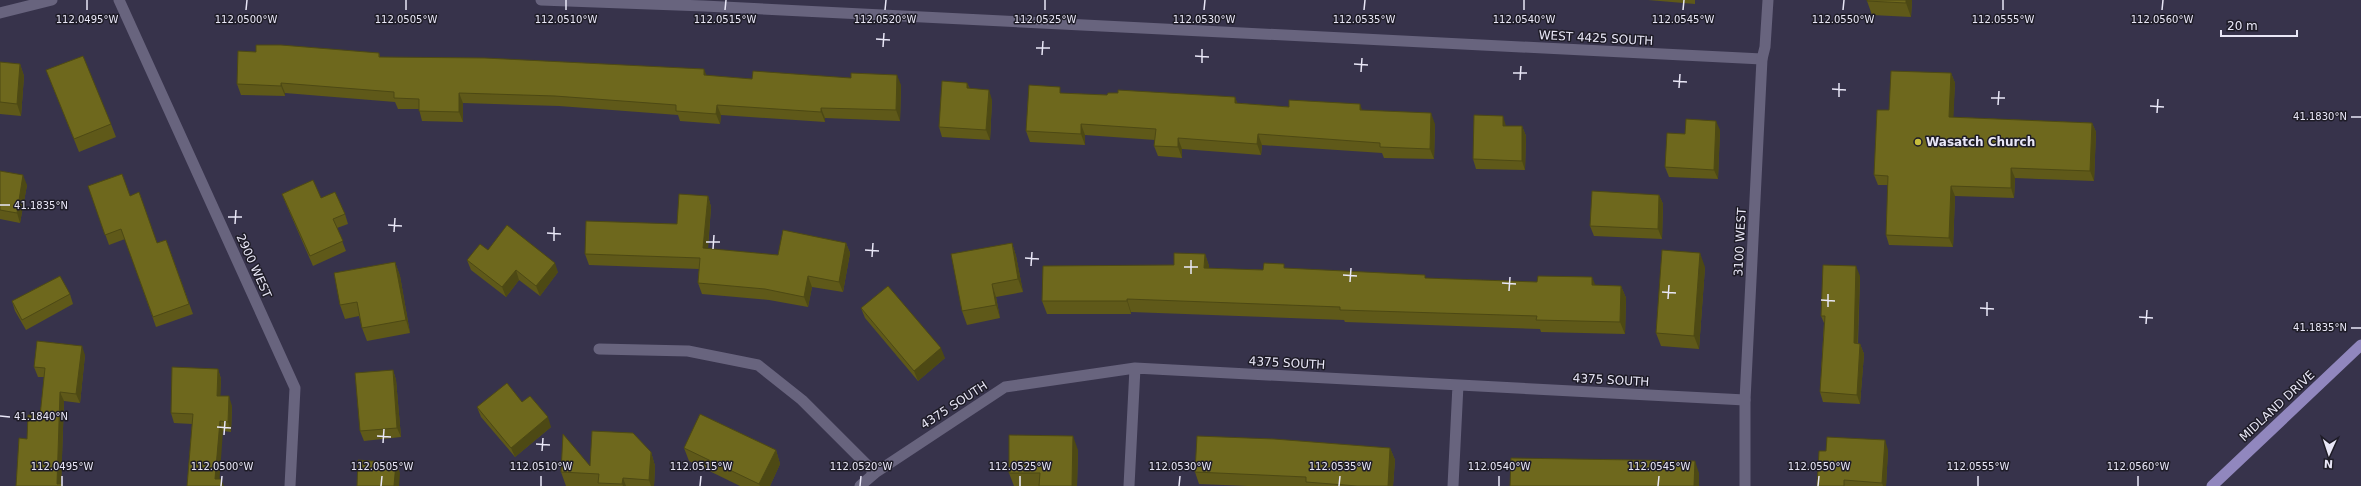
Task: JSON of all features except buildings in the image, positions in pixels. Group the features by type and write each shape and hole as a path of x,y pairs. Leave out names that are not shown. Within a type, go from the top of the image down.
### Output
{"main road":[{"name":"MIDLAND DRIVE","path":"2212,486 2361,345"}],"street":[{"path":"0,13 52,0"},
{"name":"2900 WEST","path":"119,0 295,388 290,486"},
{"name":"WEST 4425 SOUTH","path":"541,0 705,3 1762,59"},
{"name":"3100 WEST","path":"1745,486 1745,400 1762,59 1765,46 1768,0"},
{"path":"599,348 688,351 758,365 802,400 876,472"},
{"path":"1129,486 1135,368"},
{"name":"4375 SOUTH","path":"860,486 876,472 1005,387 1135,368 1745,400"},
{"path":"1453,486 1458,385"}],"place":[{"name":"Wasatch Church","path":"1918,142"}]}
